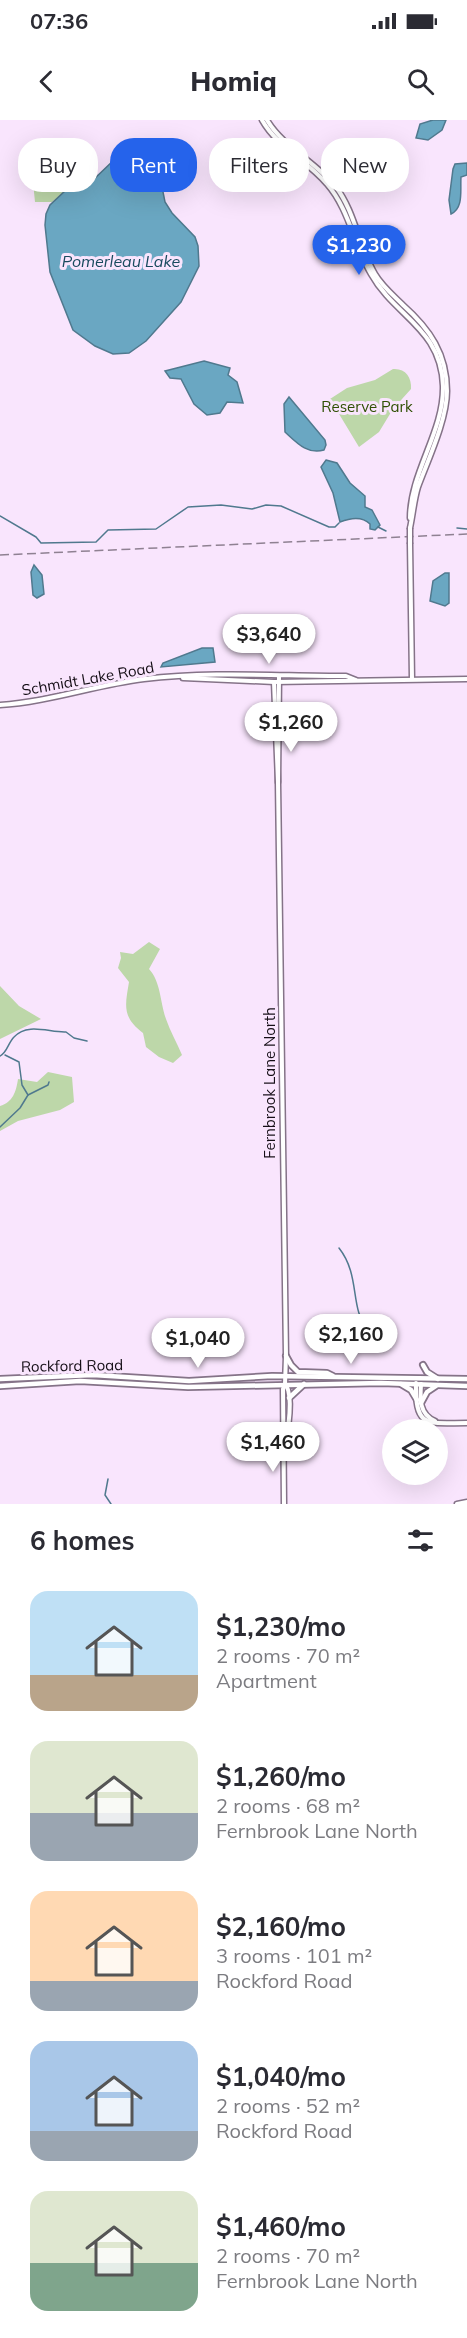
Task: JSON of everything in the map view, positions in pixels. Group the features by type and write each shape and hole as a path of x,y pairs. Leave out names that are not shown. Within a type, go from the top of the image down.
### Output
{"main road":[{"path":"286,1356 298,1372 327,1373 336,1377"},
{"path":"398,1383 411,1390 419,1402 438,1382 423,1365"},
{"name":"Rockford Road","path":"0,1379 93,1375 189,1381 336,1377 438,1382 467,1386"},
{"name":"Rockford Road","path":"438,1382 467,1379"},
{"name":"Rockford Road","path":"0,1386 80,1381 188,1387 419,1381"},
{"path":"289,1398 305,1383"}],"street":[{"path":"262,120 275,138 332,189 372,277 387,296 422,329 438,356 442,378 442,399 438,420 411,498 412,679"},
{"path":"267,120 336,187 346,204 375,274 427,328 441,355 446,371 447,400 416,496 410,528"},
{"name":"Schmidt Lake Road","path":"0,705 45,700 124,682 202,674 346,676 356,680"},
{"name":"Fernbrook Lane North","path":"277,676 276,767 286,1356 283,1389 284,1504"},
{"name":"Schmidt Lake Road","path":"180,677 277,682 467,679"},
{"path":"419,1381 418,1412 422,1418 431,1423 467,1423"},
{"name":"Fernbrook Lane North","path":"284,1443 289,1415 288,1389 285,1383"},
{"path":"458,1504 467,1502"}],"green space":[{"path":"34,192 64,192 52,202 35,202"},
{"name":"Reserve Park","path":"393,369 407,374 411,389 393,409 379,432 359,447 330,399 347,388 375,380"},
{"path":"149,942 160,949 149,969 156,980 169,1028 182,1055 173,1063 159,1057 146,1047 143,1033 131,1022 126,1004 129,982 118,968 120,952 133,954"},
{"path":"0,986 19,1006 41,1019 0,1039"},
{"path":"48,1072 72,1077 74,1102 60,1110 18,1121 0,1131 0,1106 13,1096 18,1079 37,1082"}],"water":[{"path":"433,120 446,120 442,130 428,140 416,138 420,124"},
{"path":"467,163 467,175 461,177 460,203 451,214 449,200 453,169 455,164"},
{"name":"Pomerleau Lake","path":"110,164 110,192 163,192 165,202 172,213 195,237 198,246 199,266 181,302 146,341 129,353 113,354 95,346 73,330 50,272 45,225 50,205 64,192 98,192 98,175"},
{"path":"204,361 230,368 228,375 237,382 243,403 227,402 220,413 207,415 194,404 181,379 170,378 165,371"},
{"path":"289,397 325,440 324,450 307,449 285,432 284,404"},
{"path":"326,460 337,463 350,483 365,496 365,507 372,510 380,525 375,530 370,529 367,521 360,519 340,522 333,493 321,467"},
{"path":"34,565 42,575 44,594 37,598 33,595 31,572"},
{"path":"449,573 449,603 445,606 430,601 433,581"},
{"path":"202,648 213,648 215,662 161,667 163,663"}],"waterway":[{"path":"0,516 36,537 41,543 96,542 108,530 156,529 188,507 221,505 252,509 266,505 281,506 329,527 335,527 339,523"},
{"path":"378,527 386,531"},
{"path":"457,528 467,529"},
{"path":"0,1056 14,1037 26,1030 66,1032 74,1038 87,1041"},
{"path":"0,1127 20,1108 28,1095 22,1085 19,1062 5,1055"},
{"path":"28,1095 48,1085 49,1082"},
{"path":"339,1248 350,1269 359,1312 368,1331"},
{"path":"376,1336 389,1347"},
{"path":"108,1479 105,1495 111,1504"}],"railway":[{"path":"0,555 467,534"}]}
